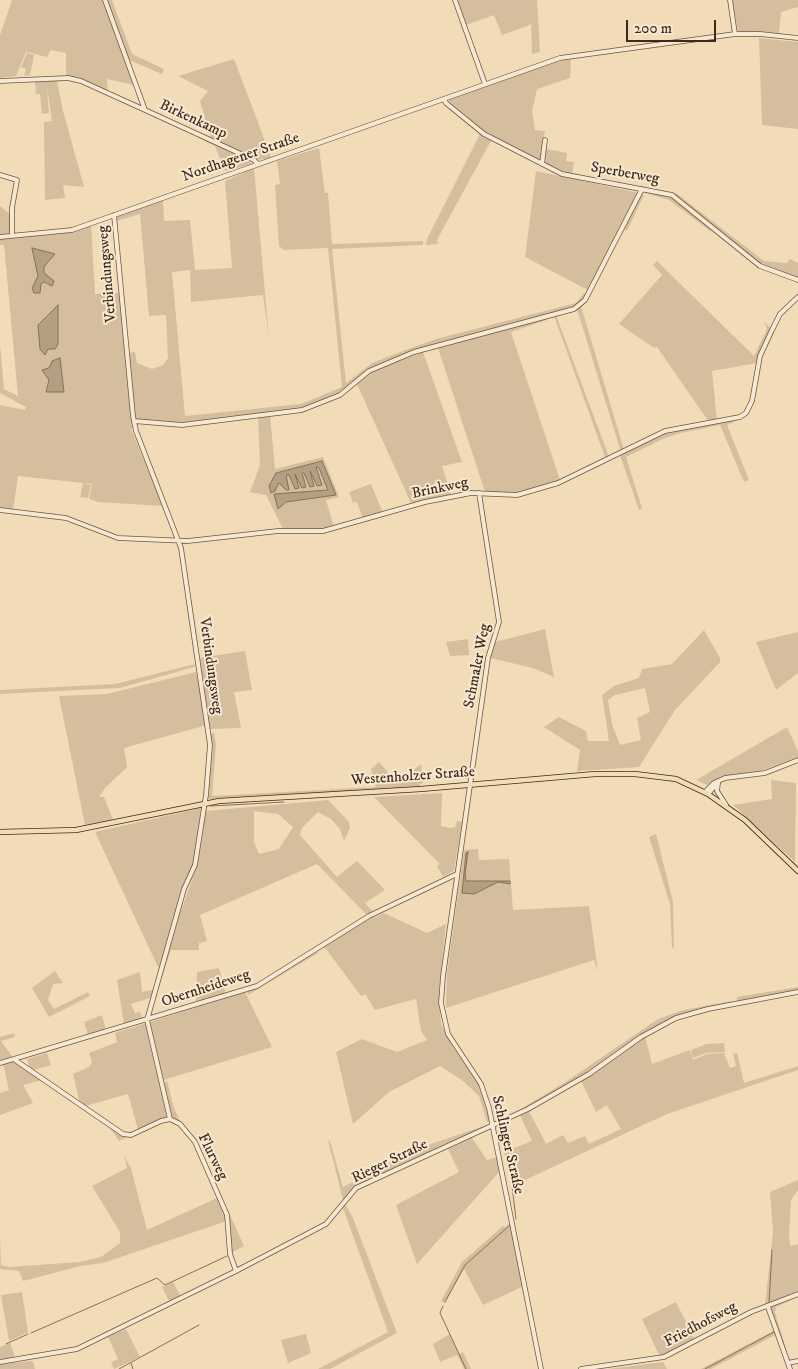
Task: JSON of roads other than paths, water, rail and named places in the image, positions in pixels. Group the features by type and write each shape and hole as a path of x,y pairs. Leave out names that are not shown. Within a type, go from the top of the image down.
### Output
{"main road":[{"name":"Westenholzer Straße","path":"0,832 76,830 204,803 470,785 595,774 635,774 676,779 706,793 726,805 745,820 798,871"}],"street":[{"name":"Birkenkamp","path":"106,0 144,110"},
{"path":"455,0 485,84"},
{"path":"730,0 735,34"},
{"name":"Nordhagener Straße","path":"0,237 72,230 560,58 735,34 760,34 798,38"},
{"name":"Birkenkamp","path":"0,82 68,78 81,81 254,160 258,164"},
{"name":"Sperberweg","path":"444,99 446,103 484,134 568,176 672,195 760,266 798,280"},
{"path":"542,164 545,140"},
{"path":"0,174 17,180 12,208 12,236"},
{"path":"134,421 182,424 302,410 340,395 369,372 414,352 574,309 582,304 589,292 642,189"},
{"name":"Verbindungsweg","path":"114,215 134,421 179,542 210,745 204,803 194,865 184,889 147,1020 170,1119"},
{"name":"Brinkweg","path":"0,510 66,518 118,538 179,542 278,531 323,531 425,502 468,493 517,495 548,486 664,431 740,417 752,401 760,356 772,330 780,314 798,297"},
{"name":"Schmaler Weg","path":"470,785 488,658 499,622 479,493"},
{"path":"706,793 718,782 765,773 798,760"},
{"path":"718,782 717,791 726,805"},
{"name":"Schlinger Straße","path":"470,785 441,991 442,1014 448,1034 480,1084 493,1127 541,1369"},
{"name":"Obernheideweg","path":"0,1063 257,986 369,916 457,874"},
{"name":"Rieger Straße","path":"0,1362 77,1350 236,1271 326,1224 356,1188 493,1127 589,1074 641,1037 676,1018 708,1009 798,992"},
{"path":"15,1060 123,1134 131,1135 160,1121 170,1119"},
{"name":"Flurweg","path":"170,1119 180,1124 195,1142 227,1215 230,1254 236,1271"},
{"name":"Friedhofsweg","path":"581,1369 664,1358 751,1312 798,1294"},
{"path":"768,1307 790,1369"},
{"path":"788,1363 798,1361"}],"waterway":[{"path":"211,806 284,802"},
{"path":"516,1180 512,1186 516,1219"},
{"path":"445,1302 465,1265 510,1225"},
{"path":"769,1304 772,1250"},
{"path":"31,1333 157,1278 165,1285 227,1256"},
{"path":"443,1306 440,1313 466,1369"},
{"path":"775,1321 778,1330"},
{"path":"119,1369 199,1325"},
{"path":"705,1369 774,1332"},
{"path":"6,1344 28,1334"},
{"path":"131,1363 133,1369"}]}
